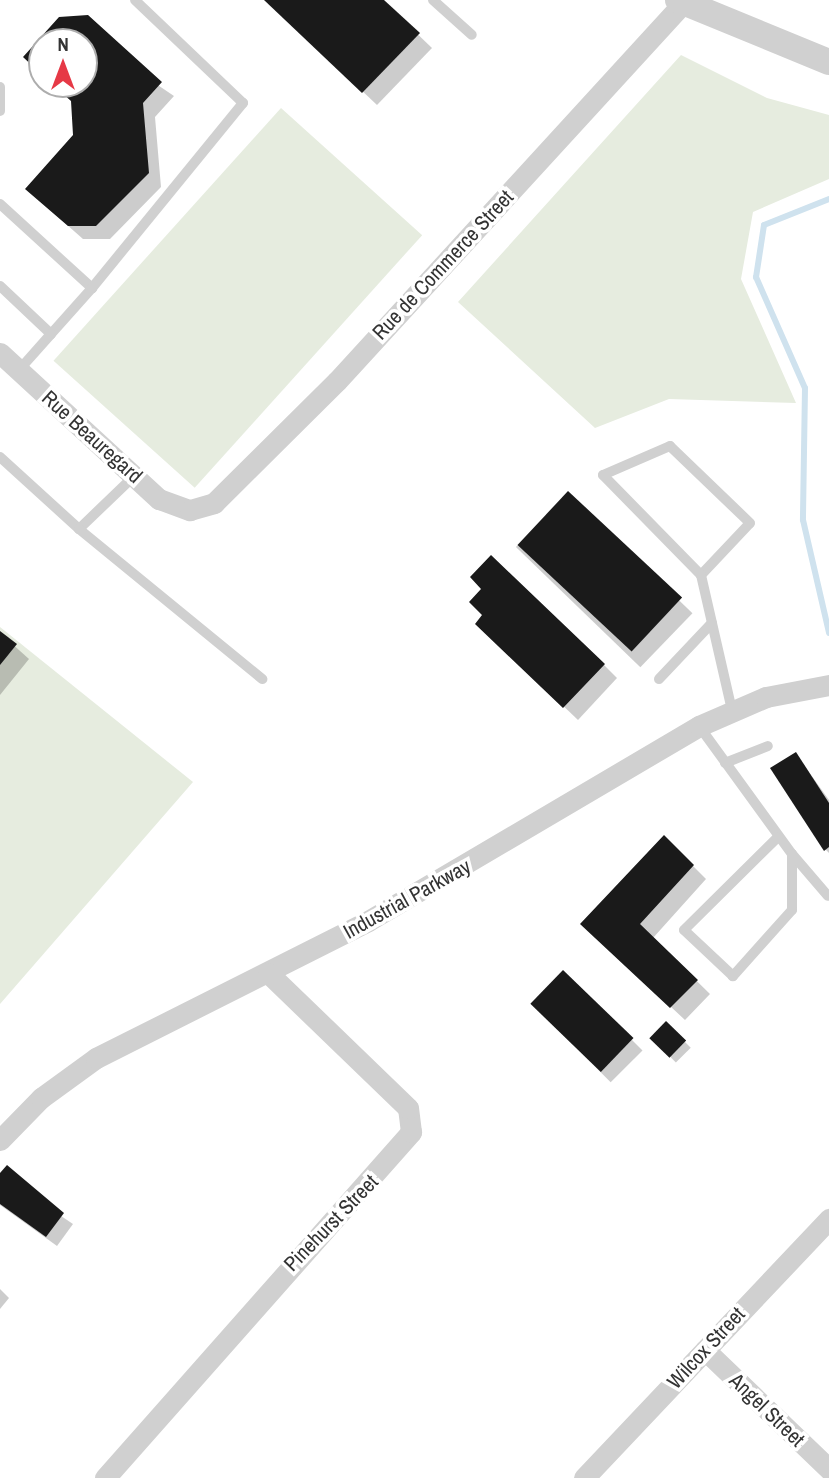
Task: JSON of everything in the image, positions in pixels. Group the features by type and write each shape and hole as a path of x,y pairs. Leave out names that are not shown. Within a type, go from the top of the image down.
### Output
{"street":[{"path":"681,1 829,62"},
{"name":"Rue de Commerce Street","path":"190,510 222,496 337,381 681,1"},
{"name":"Rue Beauregard","path":"0,353 169,505 190,510"},
{"name":"Industrial Parkway","path":"0,1140 41,1098 96,1058 268,973 456,872 699,726 732,710 779,694 829,685"},
{"name":"Pinehurst Street","path":"105,1478 411,1132 408,1108 268,973"},
{"name":"Wilcox Street","path":"584,1478 829,1219"},
{"name":"Angel Street","path":"705,1350 829,1469"}],"lane":[{"path":"19,370 92,288 243,103 135,0"},
{"path":"433,0 472,35"},
{"path":"0,87 0,111"},
{"path":"0,204 92,288"},
{"path":"0,286 51,334"},
{"path":"701,575 750,523 670,446 603,475 701,575 732,710"},
{"path":"0,457 79,529 262,679"},
{"path":"79,529 134,476"},
{"path":"659,679 712,623"},
{"path":"699,726 777,838 828,896"},
{"path":"724,763 768,746"},
{"path":"777,838 684,930 733,976 792,910 792,854"}],"shaded area":[{"path":"681,55 767,98 829,115 829,179 753,212 741,279 796,403 669,399 595,428 458,302"},
{"path":"281,108 422,235 195,488 53,361"},
{"path":"0,627 193,782 0,1004"}],"building":[{"path":"264,0 384,0 420,33 362,93"},
{"path":"88,15 162,82 143,103 149,173 96,226 68,226 25,189 73,135 71,101 68,98 98,98 98,28 49,28 59,17"},
{"path":"568,491 682,597 632,652 518,545"},
{"path":"491,555 605,664 563,708 475,624 482,615 469,602 481,589 470,577"},
{"path":"0,631 17,644 0,665"},
{"path":"796,752 829,803 829,847 824,851 770,768"},
{"path":"664,835 694,865 640,924 698,980 670,1008 580,924"},
{"path":"563,970 633,1038 601,1072 530,1004"},
{"path":"666,1021 686,1040 669,1058 649,1038"},
{"path":"7,1165 64,1213 46,1237 0,1204 0,1173"}],"waterway":[{"path":"829,199 764,225 756,277 805,388 803,520 829,633"}]}
